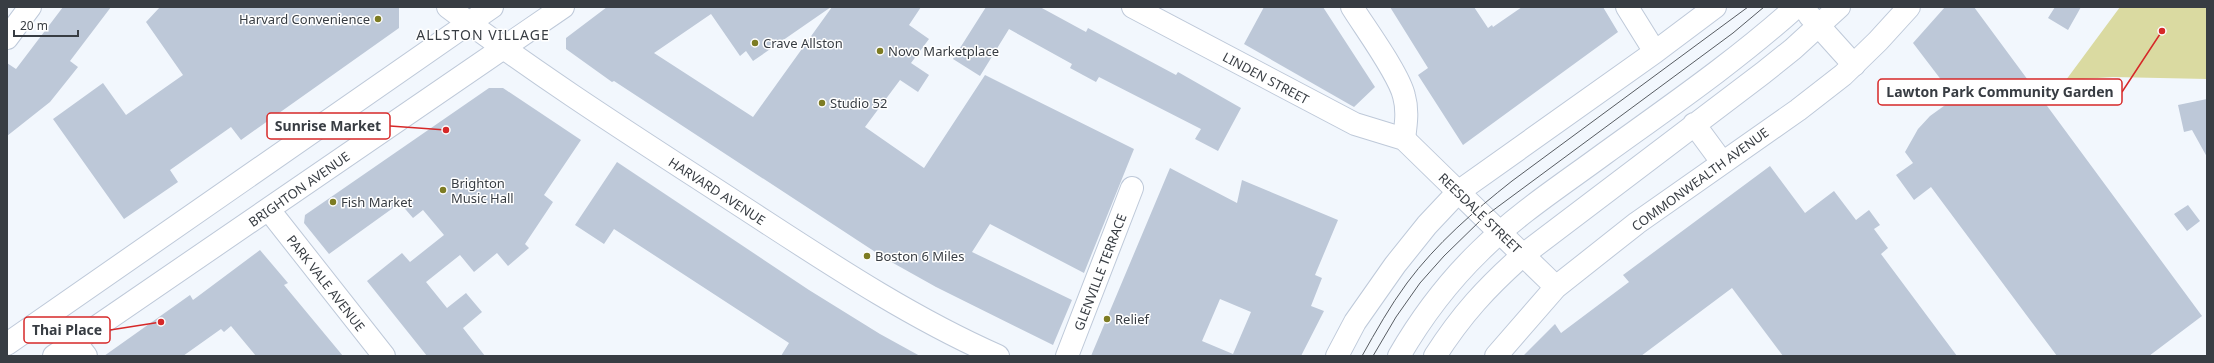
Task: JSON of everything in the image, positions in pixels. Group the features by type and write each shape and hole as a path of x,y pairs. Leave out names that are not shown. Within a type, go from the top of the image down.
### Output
{"main road":[{"path":"7,38 30,7"},
{"name":"HARVARD AVENUE","path":"448,7 615,124 833,266 907,310 964,341 998,356"},
{"path":"7,344 492,7"},
{"name":"BRIGHTON AVENUE","path":"54,356 80,349 268,210 563,7"},
{"name":"LINDEN STREET","path":"1132,7 1354,124 1404,139"},
{"path":"1352,7 1395,76 1404,94 1407,114 1404,139"},
{"path":"1627,7 1655,52"},
{"path":"1337,356 1355,322 1395,265 1427,225 1458,192 1655,52 1715,7"},
{"path":"1399,356 1424,316 1480,250 1528,210 1716,73 1796,7"},
{"path":"1802,7 1854,65"},
{"path":"1435,356 1455,325 1486,289 1523,255 1794,49 1839,7"},
{"name":"COMMONWEALTH AVENUE","path":"1496,356 1556,287 1637,223 1798,110 1854,65 1909,7"},
{"path":"1694,124 1722,162"},
{"name":"REESDALE STREET","path":"1404,139 1556,287"},
{"name":"GLENVILLE TERRACE","path":"1067,356 1132,188"},
{"name":"PARK VALE AVENUE","path":"268,210 384,356"}],"green space":[{"path":"2120,7 2207,7 2207,79 2113,77 2066,80"}],"building":[{"path":"63,7 111,7 70,61 78,67 50,102 7,136 7,63 16,69"},
{"path":"160,7 399,7 399,28 241,140 231,127 170,170 178,182 124,219 53,119 103,83 126,115 183,75 146,22"},
{"path":"607,7 831,7 753,61 746,51 740,56 711,14 654,53 753,117 832,7 921,7 909,25 929,39 911,63 929,75 918,92 900,80 865,127 924,168 985,75 1134,149 1084,273 990,224 972,252 1072,300 1053,345 936,287 886,259 614,81 612,82 566,49 566,38"},
{"path":"986,7 1040,7 1086,32 1088,28 1176,75 1178,72 1241,108 1218,151 1195,139 1201,129 1099,77 1096,82 1070,68 1072,64 1009,29 980,76 953,59"},
{"path":"1264,7 1323,7 1375,87 1354,107 1244,44"},
{"path":"1390,7 1474,7 1488,28 1492,25 1493,27 1522,7 1603,7 1618,32 1463,145 1418,75 1428,68"},
{"path":"1945,7 1974,7 2202,316 2149,356 2057,356 1931,187 1914,200 1896,175 1913,163 1905,152 1918,129 1930,116 1955,98 1913,43"},
{"path":"2055,7 2081,7 2068,30 2048,18"},
{"path":"489,88 503,88 581,140 544,195 553,202 525,244 529,248 508,266 497,253 474,272 460,255 426,282 447,308 466,293 482,312 463,328 485,356 427,356 367,281 402,253 410,262 444,235 423,210 413,218 400,203 329,254 304,223 305,215"},
{"path":"2207,99 2207,157 2192,130 2184,132 2178,105"},
{"path":"617,162 809,290 880,334 920,356 781,356 789,343 614,229 604,244 575,225"},
{"path":"1770,166 1805,213 1834,191 1856,220 1869,210 1880,225 1874,229 1888,248 1881,254 1957,356 1783,356 1732,288 1641,356 1523,356 1555,324 1561,333 1629,282 1623,275"},
{"path":"1170,168 1237,203 1242,180 1338,220 1315,275 1322,278 1311,306 1324,311 1301,356 1091,356","holes":["1220,299 1251,312 1233,354 1202,341"]},
{"path":"2188,205 2200,221 2187,231 2174,214"},
{"path":"260,250 288,283 284,285 343,356 256,356 231,326 224,332 221,329 183,356 104,356 190,295 193,300"}],"tram line":[{"path":"1362,356 1407,283 1443,241 1470,216 1512,181 1748,7"},
{"path":"1373,356 1396,317 1420,283 1444,256 1484,217 1733,33 1764,7"}],"place":[{"name":"Harvard Convenience","path":"378,19"},
{"name":"Lawton Park Community Garden","path":"2162,31"},
{"name":"Crave Allston","path":"755,43"},
{"name":"Novo Marketplace","path":"880,51"},
{"name":"Studio 52","path":"822,103"},
{"name":"Sunrise Market","path":"446,130"},
{"name":"Brighton Music Hall","path":"443,190"},
{"name":"Fish Market","path":"333,202"},
{"name":"Boston 6 Miles","path":"867,256"},
{"name":"Relief","path":"1107,319"},
{"name":"Thai Place","path":"161,322"}],"district":[{"name":"ALLSTON VILLAGE","path":"483,35"}]}
